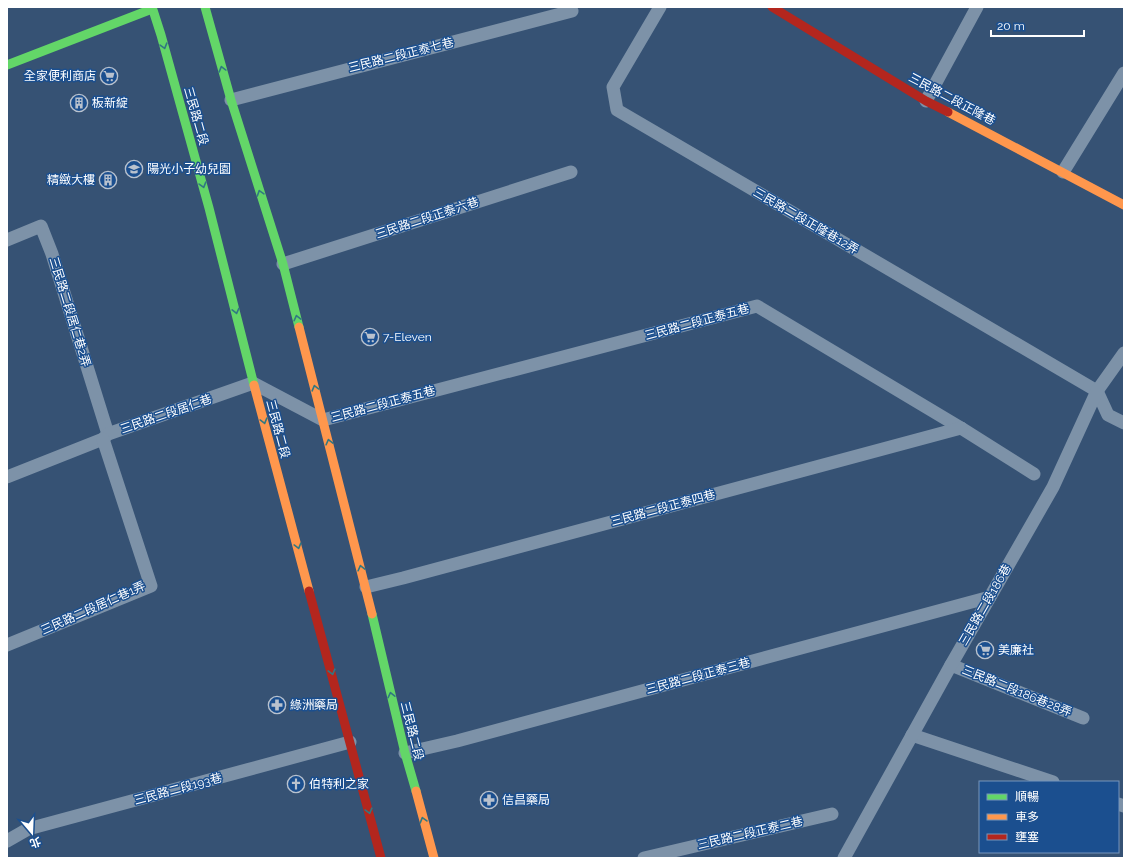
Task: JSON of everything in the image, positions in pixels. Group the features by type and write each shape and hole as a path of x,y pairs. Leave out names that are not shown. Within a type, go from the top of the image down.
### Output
{"street":[{"name":"三民路二段","path":"205,7 230,100 283,264 366,587 405,753 434,858"},
{"name":"三民路二段正隆巷","path":"772,7 926,101 1124,205"},
{"name":"三民路二段","path":"152,8 161,35 209,208 253,383 381,858"},
{"path":"7,65 152,8"}],"lane":[{"name":"三民路二段正隆巷12弄","path":"660,7 612,87 616,110 1097,391"},
{"path":"926,101 977,7"},
{"name":"三民路二段正泰七巷","path":"230,100 572,11"},
{"path":"1063,172 1124,73"},
{"name":"三民路二段正泰六巷","path":"283,264 571,172"},
{"name":"三民路二段居仁巷2弄","path":"7,240 41,226 52,254 105,436"},
{"name":"三民路二段正泰五巷","path":"323,420 757,306 961,428 1034,474"},
{"name":"三民路二段186巷","path":"844,858 951,665 1053,487 1097,391 1124,353"},
{"path":"253,383 323,420"},
{"name":"三民路二段居仁巷","path":"7,477 105,436 253,383"},
{"path":"1097,391 1108,415 1124,424"},
{"name":"三民路二段正泰四巷","path":"366,587 961,428"},
{"name":"三民路二段居仁巷1弄","path":"7,645 150,586 105,436"},
{"name":"三民路二段正泰三巷","path":"405,753 457,741 990,596"},
{"name":"三民路二段186巷28弄","path":"951,665 1083,718"},
{"path":"912,735 1050,781"},
{"name":"三民路二段193巷","path":"7,841 28,829 350,742"},
{"name":"三民路二段正泰二巷","path":"644,858 832,814"}],"traffic: fast":[{"path":"152,7 209,208 254,385"},
{"path":"205,7 231,100 283,264 299,327"},
{"path":"7,65 152,9"},
{"path":"372,614 405,753 416,791"}],"traffic: slow":[{"path":"948,112 1124,205"},
{"path":"299,327 372,614"},
{"path":"254,385 309,591"},
{"path":"416,791 434,858"}],"traffic: jam":[{"path":"772,7 926,101 948,112"},
{"path":"309,591 381,858"}],"place":[{"name":"全家便利商店","path":"109,76"},
{"name":"板新綻","path":"79,103"},
{"name":"陽光小子幼兒園","path":"134,169"},
{"name":"精緻大樓","path":"108,180"},
{"name":"7-Eleven","path":"370,337"},
{"name":"美廉社","path":"985,650"},
{"name":"綠洲藥局","path":"277,705"},
{"name":"伯特利之家","path":"296,784"},
{"name":"信昌藥局","path":"489,800"}]}
